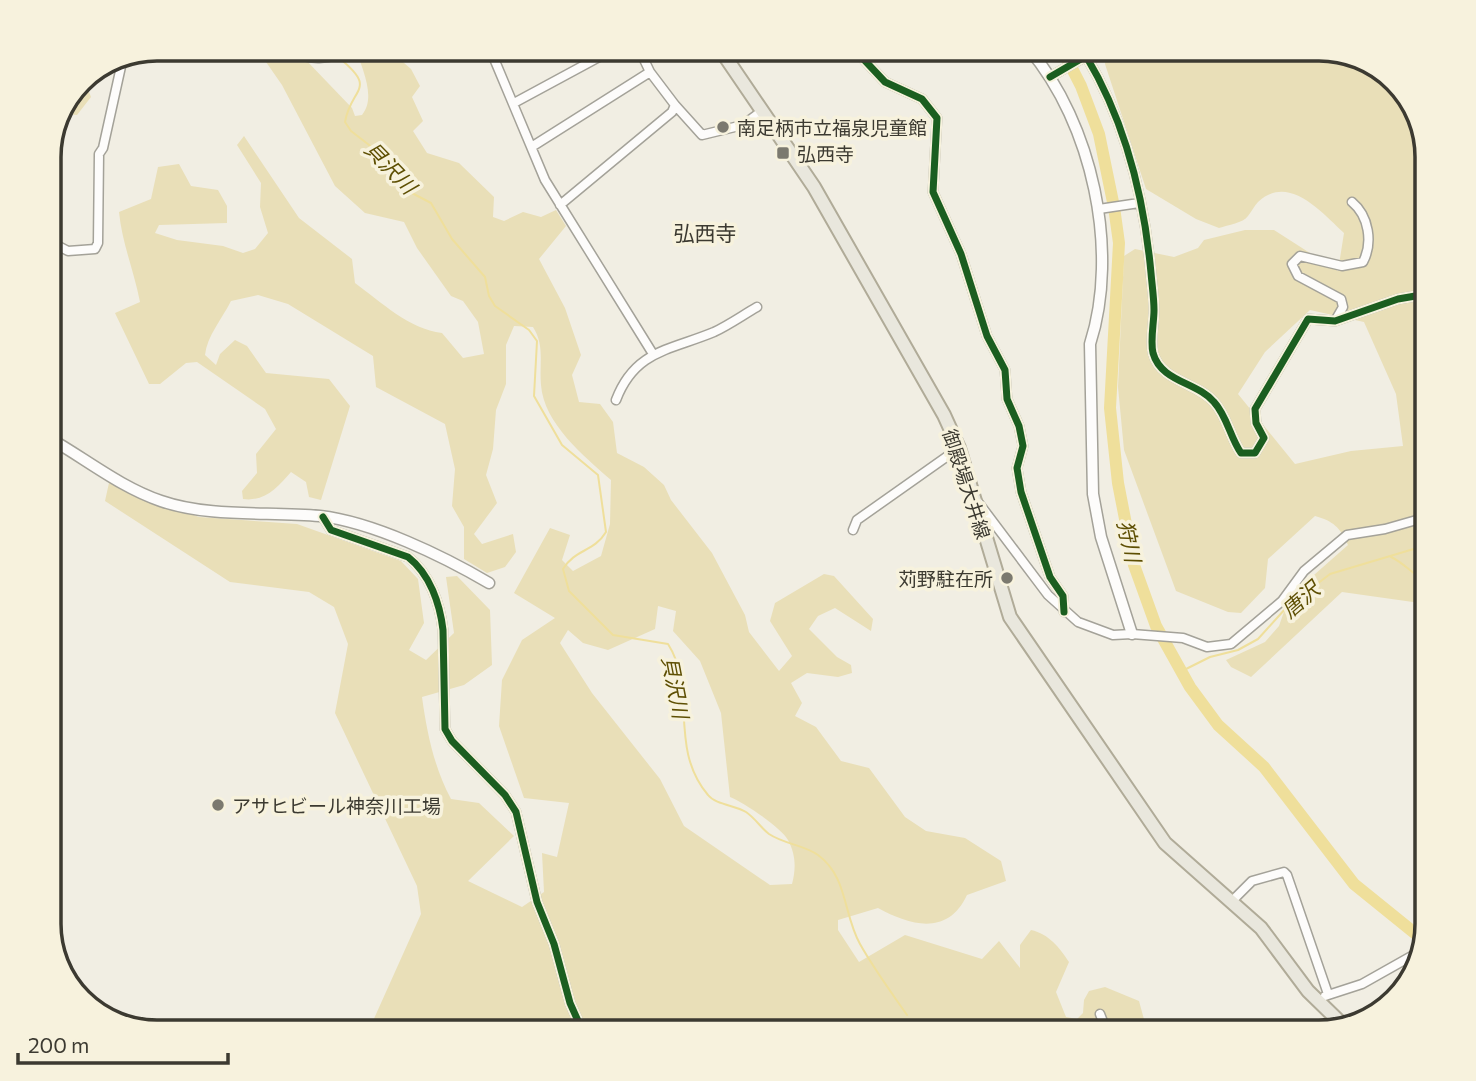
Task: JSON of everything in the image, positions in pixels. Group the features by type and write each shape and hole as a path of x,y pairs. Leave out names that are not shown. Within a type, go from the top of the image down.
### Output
{"main road":[{"name":"御殿場大井線","path":"728,61 821,199 944,415 959,448 1010,617 1165,842 1261,928 1338,1018"}],"street":[{"path":"497,61 545,180 653,355"},
{"path":"514,103 592,61"},
{"path":"645,61 675,105 702,135 743,125 762,111"},
{"path":"865,61 885,82 922,99 937,118 933,192 961,254 987,336 1005,370 1007,399 1019,426 1023,446 1017,468 1021,492 1050,577 1063,596 1065,612"},
{"path":"1040,61 1053,75 1086,151 1099,209 1101,283 1097,323 1090,344 1093,494 1101,537 1135,634"},
{"path":"1053,75 1078,61"},
{"path":"1089,61 1115,113 1133,167 1149,260 1154,307 1153,352 1159,365 1171,377 1215,403 1241,453 1255,453 1263,444 1264,438 1256,423 1255,409 1308,319 1335,321 1398,299 1415,296"},
{"path":"61,247 68,251 95,249 98,243 99,154 103,148 119,69"},
{"path":"533,146 650,72"},
{"path":"560,205 672,112 675,105"},
{"path":"1335,321 1343,307 1341,299 1298,276 1292,264 1300,256 1342,266 1363,262 1369,242 1367,230 1364,216 1352,202"},
{"path":"1099,209 1139,203"},
{"path":"616,400 631,370 653,355 715,331 757,307"},
{"path":"61,445 135,491 162,502 190,508 323,517 446,557 489,583"},
{"path":"853,530 857,520 959,448"},
{"path":"973,496 1027,569 1065,612 1093,629 1113,635 1183,638 1207,648 1231,644 1282,601 1319,556 1347,535 1415,520"},
{"path":"323,517 331,530 408,557 419,566 429,583 441,615 443,630 445,729 452,741 505,795 516,811 537,902 554,944 570,1003 578,1020"},
{"path":"1231,902 1252,881 1284,872 1287,875 1322,998 1362,984 1409,958"},
{"path":"1100,1014 1102,1020"}],"shaded area":[{"path":"266,61 307,61 352,108 355,116 362,115 368,100 368,91 360,61 402,61 411,69 420,86 412,97 423,121 413,131 427,153 459,163 494,197 493,217 504,221 523,212 541,217 556,210 566,226 539,259 565,308 581,355 572,375 579,402 600,404 613,422 617,453 644,467 664,485 671,500 712,553 745,615 749,632 779,671 792,656 770,621 775,603 824,574 834,576 873,619 871,631 835,608 818,616 809,629 837,657 851,665 852,673 838,677 807,673 791,683 802,703 795,716 816,727 841,761 869,768 905,817 926,831 965,838 1001,861 1006,881 967,895 950,917 939,922 916,923 878,908 838,920 838,930 859,962 905,935 982,959 999,941 1020,968 1020,945 1031,930 1049,938 1069,962 1056,992 1066,1017 1077,1019 1083,1013 1084,1000 1089,991 1105,987 1139,1001 1144,1020 373,1020 421,914 417,886 335,713 348,644 334,607 309,592 230,582 105,501 109,483 199,517 297,524 401,561 418,579 424,623 409,650 426,660 454,633 446,577 457,576 490,610 492,665 464,685 422,697 426,724 436,762 451,799 479,803 514,836 468,881 522,907 544,892 542,853 557,857 569,803 524,798 499,726 502,680 522,640 555,618 514,593 550,528 570,535 562,560 573,571 601,556 610,524 611,480 578,450 557,426 544,399 537,334 533,327 514,326 506,345 506,384 496,410 493,449 486,475 497,503 474,534 482,544 513,534 516,552 505,567 487,573 464,559 464,527 452,506 455,469 445,424 376,387 373,356 288,304 258,295 231,301 212,334 205,355 216,365 220,354 235,340 247,346 266,373 329,379 350,406 321,500 309,497 306,482 291,472 264,496 243,499 242,491 257,473 256,454 276,429 265,409 197,362 186,363 160,384 149,384 115,313 140,302 119,212 151,199 158,167 179,164 191,186 218,190 227,206 227,223 159,225 155,233 177,240 223,246 243,253 255,249 268,233 260,207 261,183 237,145 244,136 299,218 352,259 355,283 407,320 442,333 463,358 484,354 478,322 463,301 451,296 417,248 404,222 365,213 335,186 282,85","holes":["658,606 676,611 673,631 700,661 721,713 730,797 762,816 788,840 793,851 792,884 770,885 684,826 660,779 592,693 560,643 568,630 583,643 608,650 655,629"]},
{"path":"1105,61 1319,61 1350,66 1387,89 1405,115 1413,138 1415,602 1342,592 1251,677 1231,667 1226,660 1265,642 1279,626 1289,597 1348,545 1335,526 1315,516 1268,559 1265,588 1241,613 1228,612 1176,591 1124,450 1118,387 1124,256 1135,249 1174,257 1198,248 1204,240 1245,230 1274,230 1338,271 1344,233 1315,207 1293,194 1270,194 1258,202 1246,218 1219,228 1196,219 1146,189","holes":["1310,310 1364,322 1396,394 1403,446 1351,451 1295,464 1238,394 1265,352"]},
{"path":"88,90 91,97 77,115 72,114"}],"waterway":[{"name":"貝沢川","path":"342,61 360,83 345,122 351,131 382,155 410,192 431,203 452,239 485,277 489,296 495,306 529,330 537,341 534,396 562,445 598,475 606,532 563,569 569,591 613,635 668,644 681,680 685,738 696,777 711,798 746,812 769,834 818,855 828,864 840,885 860,944 907,1015"},
{"name":"狩川","path":"1068,61 1099,134 1114,207 1119,243 1110,408 1118,483 1134,565 1156,626 1190,687 1218,725 1264,767 1354,884 1414,933"},
{"name":"唐沢","path":"1182,671 1210,657 1238,650 1258,639 1286,608 1330,574 1415,549"},
{"path":"1391,557 1415,574"}],"cycle path":[{"path":"865,61 885,82 922,99 937,118 933,192 961,254 987,336 1005,370 1007,399 1019,426 1023,446 1017,468 1021,492 1050,577 1063,596 1064,612"},
{"path":"1050,77 1077,61"},
{"path":"1089,61 1112,107 1138,188 1154,301 1153,353 1157,363 1171,376 1207,395 1214,402 1241,453 1255,453 1264,438 1256,423 1255,409 1308,319 1335,321 1398,299 1415,296"},
{"path":"323,517 331,530 408,557 428,581 443,630 445,729 452,741 505,795 516,812 537,902 554,944 570,1003 578,1020"}],"place":[{"name":"南足柄市立福泉児童館","path":"723,127"},
{"name":"弘西寺","path":"783,153"},
{"name":"苅野駐在所","path":"1007,578"},
{"name":"アサヒビール神奈川工場","path":"218,805"}],"district":[{"name":"弘西寺","path":"705,232"}]}
